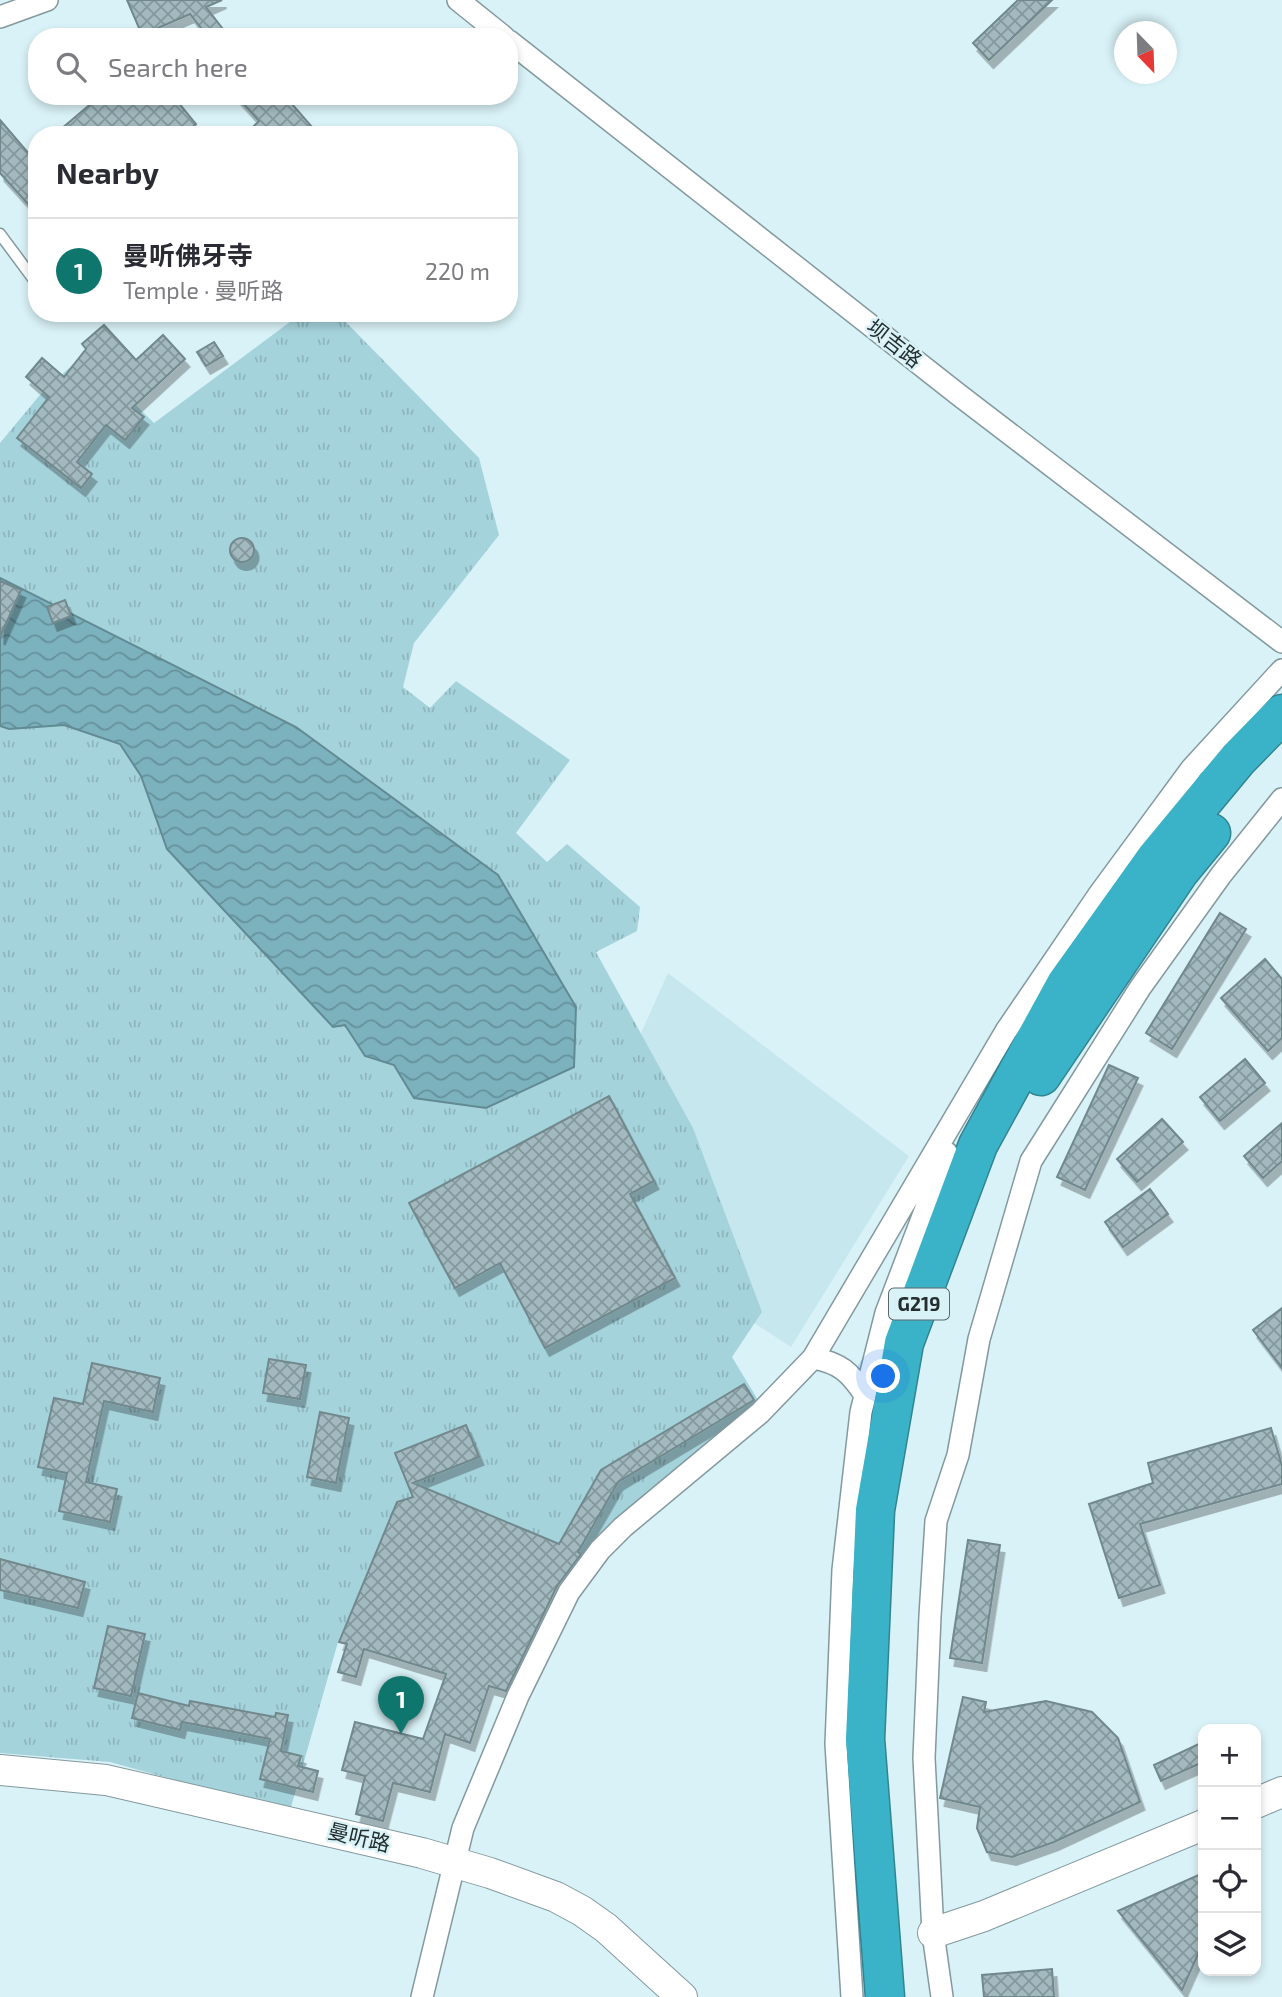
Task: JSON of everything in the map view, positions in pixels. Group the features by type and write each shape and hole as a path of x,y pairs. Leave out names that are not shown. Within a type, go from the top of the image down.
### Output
{"highway":[{"name":"G219","path":"885,1997 865,1738 875,1510 904,1343 1018,1040 1066,984 1156,858 1238,759 1282,714"},
{"name":"G219","path":"902,1997 883,1725 891,1528 927,1338 995,1147 1179,872 1282,749"}],"street":[{"path":"0,18 47,0"},
{"path":"458,0 493,28"},
{"name":"坝吉路","path":"518,48 959,395 1282,642"},
{"path":"852,1997 836,1744 844,1570 865,1395 886,1313 940,1169 1018,1040 1100,893 1192,768 1282,670"},
{"path":"942,1997 933,1933 924,1758 936,1521 958,1455 979,1339 1031,1161 1140,988 1222,875 1282,799"},
{"path":"422,1997 453,1862 477,1791 518,1696 558,1612 580,1574 623,1527 760,1413 813,1358 1018,1040"},
{"path":"813,1358 835,1362 850,1373 865,1395"},
{"name":"曼听路","path":"0,1770 106,1780 453,1862 530,1886 582,1911 606,1928 682,1997"},
{"path":"1261,1801 1282,1792"},
{"path":"933,1933 1029,1898 1198,1827"}],"lane":[{"path":"0,234 28,272"}],"shaded area":[{"path":"668,973 909,1156 791,1347 745,1317 641,1033"}],"green space":[{"path":"290,322 346,322 479,458 499,535 414,643 403,687 430,708 456,681 570,760 516,833 547,862 567,844 640,907 637,931 596,952 693,1128 762,1312 732,1357 761,1405 585,1555 431,1491 397,1502 338,1642 291,1807 200,1787 110,1762 0,1753 0,443 39,396 84,354 154,423"}],"water":[{"path":"0,578 296,727 498,875 576,1007 574,1067 486,1108 414,1098 394,1065 365,1056 345,1025 333,1027 167,849 141,776 120,744 64,725 9,729 0,726"}],"building":[{"path":"127,0 222,0 206,7 222,28 201,28 190,14 158,28 139,28"},
{"path":"1018,0 1052,0 989,60 973,43"},
{"path":"89,105 180,105 196,124 194,126 65,126"},
{"path":"244,105 293,105 311,126 254,126 259,121"},
{"path":"0,120 28,153 28,204 0,173"},
{"path":"104,325 136,360 163,335 185,359 132,408 144,417 125,440 106,425 77,462 92,474 81,488 17,438 49,397 26,377 42,358 64,377 86,349 82,344"},
{"path":"214,342 223,356 206,366 197,352"},
{"path":"242,538 251,541 254,550 251,559 242,562 233,559 230,550 233,541"},
{"path":"0,581 21,590 0,637"},
{"path":"65,600 71,616 53,623 47,607"},
{"path":"1220,913 1246,929 1172,1049 1146,1033"},
{"path":"1265,959 1282,979 1282,1038 1268,1051 1221,998"},
{"path":"1245,1059 1265,1083 1220,1121 1200,1097"},
{"path":"1109,1065 1138,1078 1085,1190 1057,1177"},
{"path":"609,1096 654,1181 630,1194 675,1278 545,1348 500,1263 455,1288 409,1203"},
{"path":"1162,1119 1183,1142 1137,1182 1117,1159"},
{"path":"1282,1123 1282,1161 1263,1178 1244,1156"},
{"path":"1150,1189 1168,1214 1123,1247 1105,1222"},
{"path":"1282,1308 1282,1368 1253,1330"},
{"path":"269,1359 306,1365 300,1399 263,1393"},
{"path":"92,1363 160,1378 153,1412 104,1401 86,1482 117,1489 110,1522 59,1511 67,1473 38,1467 54,1398 83,1404"},
{"path":"744,1384 754,1400 618,1482 578,1552 581,1554 557,1586 506,1691 489,1686 470,1743 445,1734 430,1792 393,1783 383,1821 356,1814 365,1776 342,1770 355,1722 423,1739 446,1674 364,1649 356,1677 338,1672 347,1644 339,1642 397,1502 413,1497 395,1453 466,1425 479,1457 413,1483 559,1544 601,1470"},
{"path":"320,1412 349,1418 336,1483 307,1477"},
{"path":"1271,1428 1282,1466 1282,1484 1140,1524 1160,1585 1119,1598 1089,1504 1153,1483 1148,1463"},
{"path":"968,1540 1000,1545 982,1663 950,1658"},
{"path":"0,1559 85,1582 78,1608 0,1590"},
{"path":"108,1626 145,1634 131,1696 94,1688"},
{"path":"138,1693 189,1706 190,1701 275,1717 276,1713 288,1715 281,1751 301,1756 298,1766 318,1771 313,1792 260,1779 270,1739 182,1722 180,1730 132,1718"},
{"path":"963,1697 986,1702 984,1712 1046,1701 1092,1712 1118,1738 1140,1802 1054,1842 1012,1857 987,1852 977,1828 980,1807 940,1798"},
{"path":"1198,1744 1198,1764 1161,1781 1154,1765"},
{"path":"1198,1875 1198,1954 1182,1990 1118,1911"},
{"path":"1052,1969 1054,1997 984,1997 982,1975"}],"place":[{"name":"曼听佛牙寺","path":"401,1734"}]}
